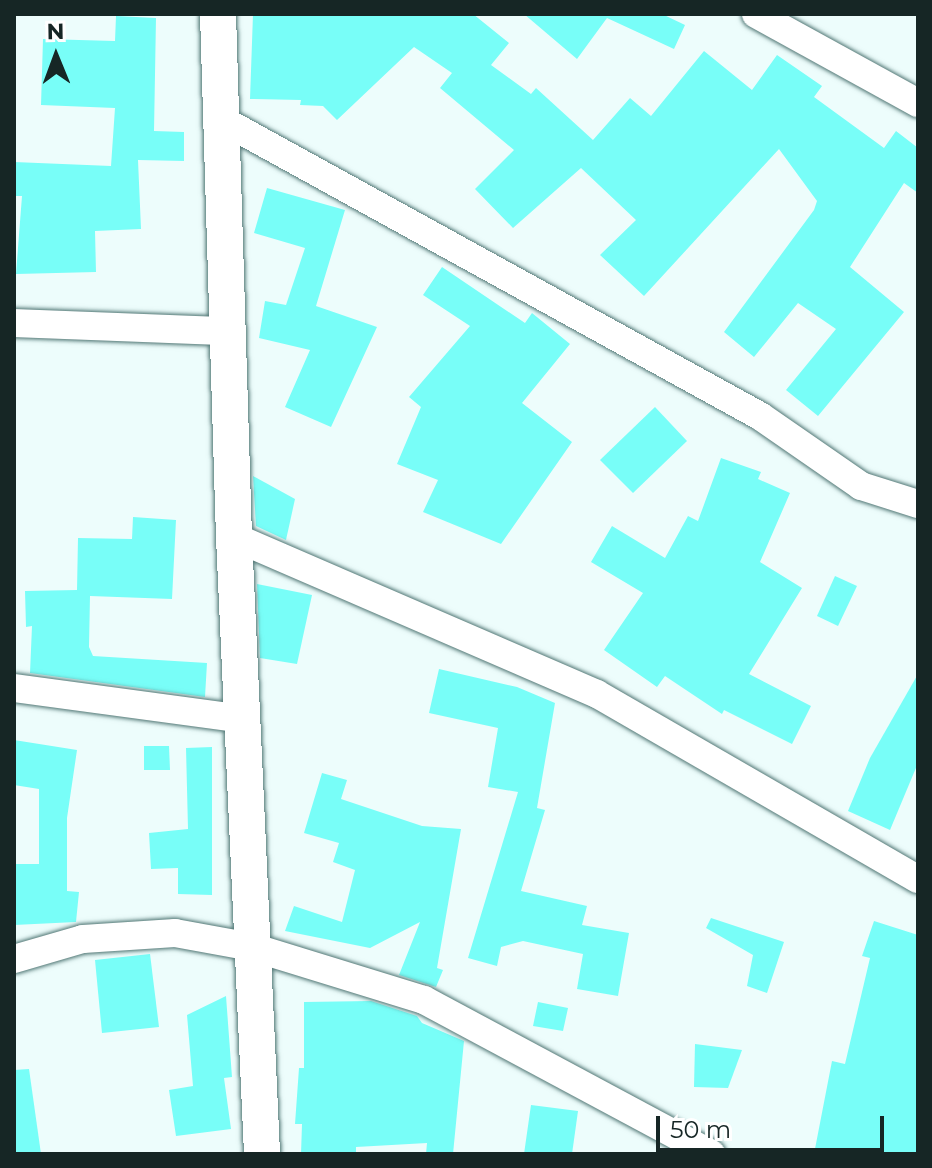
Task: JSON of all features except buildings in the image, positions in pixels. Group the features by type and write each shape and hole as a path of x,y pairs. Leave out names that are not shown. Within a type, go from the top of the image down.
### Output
{"street":[{"path":"218,14 224,121 234,537 262,1154"},
{"path":"756,14 918,103"},
{"path":"224,121 760,416 861,486 918,504"},
{"path":"14,323 227,331"},
{"path":"234,537 597,694 918,879"},
{"path":"14,688 242,719"},
{"path":"14,959 83,939 175,933 252,947 424,1000 711,1154"}]}
